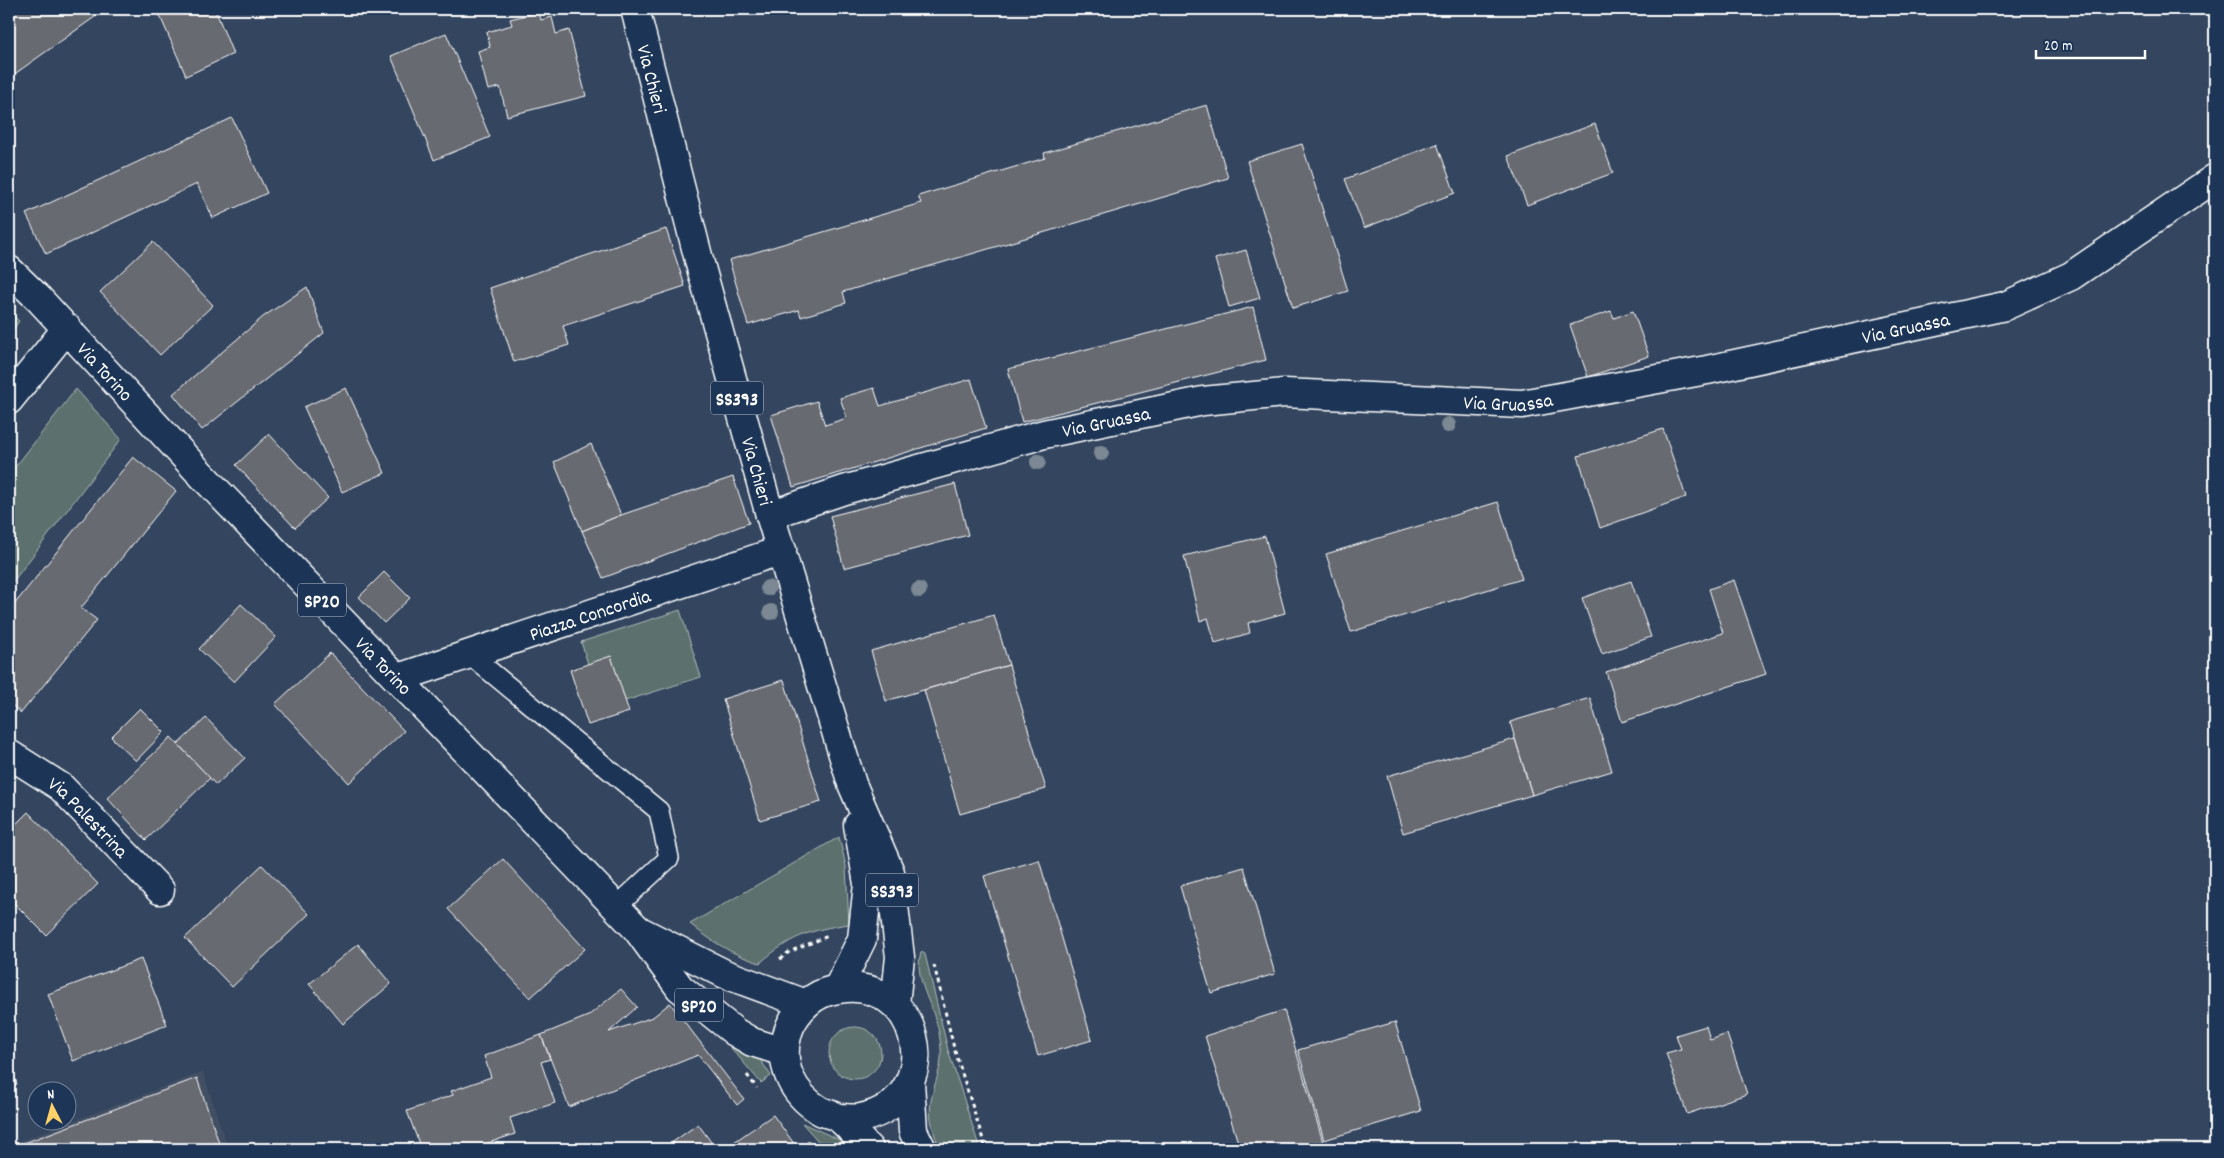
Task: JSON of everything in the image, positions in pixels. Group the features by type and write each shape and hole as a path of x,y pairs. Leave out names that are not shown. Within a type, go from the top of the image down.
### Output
{"main road":[{"name":"Via Chieri","path":"635,9 700,264 770,514 852,784 890,872 900,957 895,1004"},
{"name":"Via Gruassa","path":"770,514 844,490 1044,434 1203,401 1284,393 1522,404 1707,370 2005,306 2071,276 2215,178"},
{"name":"Via Torino","path":"9,270 67,328 197,470 637,929"},
{"path":"9,400 67,328"},
{"name":"Piazza Concordia","path":"398,678 782,550"},
{"name":"Via Palestrina","path":"9,754 61,787 160,890"},
{"name":"Via Chieri","path":"838,988 862,939 868,884 852,784"},
{"name":"SP20","path":"637,929 725,974 806,1004"},
{"name":"SP20","path":"637,929 680,988 734,1032 752,1042 784,1052"},
{"path":"910,1082 897,1099 880,1112 860,1118 839,1118 821,1112 806,1102 794,1088 787,1071 784,1052 787,1035 794,1018 806,1004 821,994 838,988 859,987 878,993 895,1004 908,1021 916,1041 916,1062 910,1082 913,1131 922,1149"},
{"path":"839,1118 869,1149"}],"lane":[{"path":"469,654 659,811 669,858 616,907"}],"shaded area":[{"path":"203,1072 228,1149 9,1149 9,1145 49,1130 78,1130 78,1119"}],"green space":[{"path":"9,311 19,321 9,336"},
{"path":"76,389 121,439 9,587 9,475"},
{"path":"680,610 701,677 625,701 611,657 588,664 581,642"},
{"path":"839,837 846,866 849,924 822,929 801,936 781,947 760,963 723,947 690,924"},
{"path":"921,952 925,954 948,1050 980,1149 940,1149 934,1132 930,1107 940,1068 941,1048 937,1024 923,987 919,970"},
{"path":"850,1027 860,1027 874,1034 881,1048 881,1058 874,1072 860,1079 850,1079 840,1075 833,1068 829,1058 829,1048 833,1038 840,1031"},
{"path":"735,1041 758,1056 771,1076 761,1083 731,1048"},
{"path":"802,1123 851,1145 856,1149 825,1149"}],"building":[{"path":"9,9 106,9 9,78"},
{"path":"157,9 215,9 233,54 186,76"},
{"path":"539,12 541,20 552,17 556,34 569,30 586,96 507,116 500,87 488,90 478,51 490,47 487,32 512,25 510,19"},
{"path":"446,33 490,137 434,160 391,56"},
{"path":"1207,105 1228,178 843,292 846,303 801,317 799,310 748,325 729,260 921,203 918,196 1045,158 1044,153"},
{"path":"232,118 267,193 213,218 197,184 46,254 26,214"},
{"path":"1595,124 1613,173 1527,205 1508,156"},
{"path":"1302,144 1348,291 1293,308 1247,161"},
{"path":"1437,144 1455,193 1364,228 1345,179"},
{"path":"666,229 685,286 563,326 569,345 514,362 490,288"},
{"path":"153,242 213,305 160,355 100,292"},
{"path":"1246,250 1260,298 1229,307 1215,259"},
{"path":"307,287 324,333 202,430 173,394 263,317"},
{"path":"1253,307 1266,360 1022,422 1008,369"},
{"path":"1611,311 1614,318 1633,311 1649,356 1588,377 1570,325"},
{"path":"971,379 986,428 793,487 771,415 817,401 825,425 847,418 840,398 874,388 880,406"},
{"path":"346,388 385,473 342,492 304,407"},
{"path":"1663,429 1686,497 1600,528 1578,456"},
{"path":"269,434 328,498 295,528 236,465"},
{"path":"591,444 621,515 582,531 554,462"},
{"path":"133,457 176,491 81,608 97,620 21,713 9,703 9,611"},
{"path":"733,477 749,523 603,578 582,531 621,515"},
{"path":"955,484 968,535 844,568 830,516"},
{"path":"1498,502 1522,579 1351,632 1326,554"},
{"path":"1265,536 1285,613 1248,623 1250,633 1215,643 1208,618 1200,621 1184,556"},
{"path":"384,572 410,598 384,623 359,597"},
{"path":"1734,580 1766,674 1622,722 1606,672 1723,633 1709,589"},
{"path":"1631,581 1651,637 1602,654 1582,598"},
{"path":"241,604 276,637 234,682 199,649"},
{"path":"994,615 1009,665 886,701 871,651"},
{"path":"330,653 404,731 349,783 275,704"},
{"path":"611,656 629,712 588,725 570,670"},
{"path":"1009,665 1046,789 960,814 924,690"},
{"path":"784,680 821,802 760,820 723,699"},
{"path":"1590,698 1612,771 1532,795 1510,722"},
{"path":"140,708 164,732 136,761 111,737"},
{"path":"206,718 245,758 216,785 178,744"},
{"path":"171,737 210,778 146,840 107,798"},
{"path":"1515,739 1532,795 1403,833 1387,776"},
{"path":"28,812 98,884 46,935 9,898 9,831"},
{"path":"503,859 585,949 530,998 448,909"},
{"path":"1039,860 1092,1040 1038,1056 984,876"},
{"path":"262,865 309,914 232,987 185,938"},
{"path":"1244,867 1275,974 1211,993 1180,886"},
{"path":"358,944 391,984 343,1024 309,984"},
{"path":"141,959 167,1025 73,1061 48,994"},
{"path":"621,989 637,1007 609,1032 653,1017 670,1003 744,1099 737,1105 698,1055 569,1107 541,1035 588,1016"},
{"path":"1284,1010 1325,1149 1240,1149 1205,1036"},
{"path":"1395,1022 1421,1111 1324,1140 1298,1050"},
{"path":"1706,1026 1710,1040 1727,1034 1747,1094 1687,1114 1666,1053 1681,1049 1676,1035"},
{"path":"541,1035 550,1059 541,1062 555,1103 510,1118 515,1134 479,1146 481,1149 421,1149 407,1111 453,1095 451,1091 491,1077 484,1056"},
{"path":"9,1061 17,1084 9,1087"},
{"path":"197,1078 221,1149 20,1149 19,1145 59,1130 78,1130 78,1123"},
{"path":"773,1115 798,1149 724,1149"},
{"path":"698,1124 716,1149 663,1149"}]}
